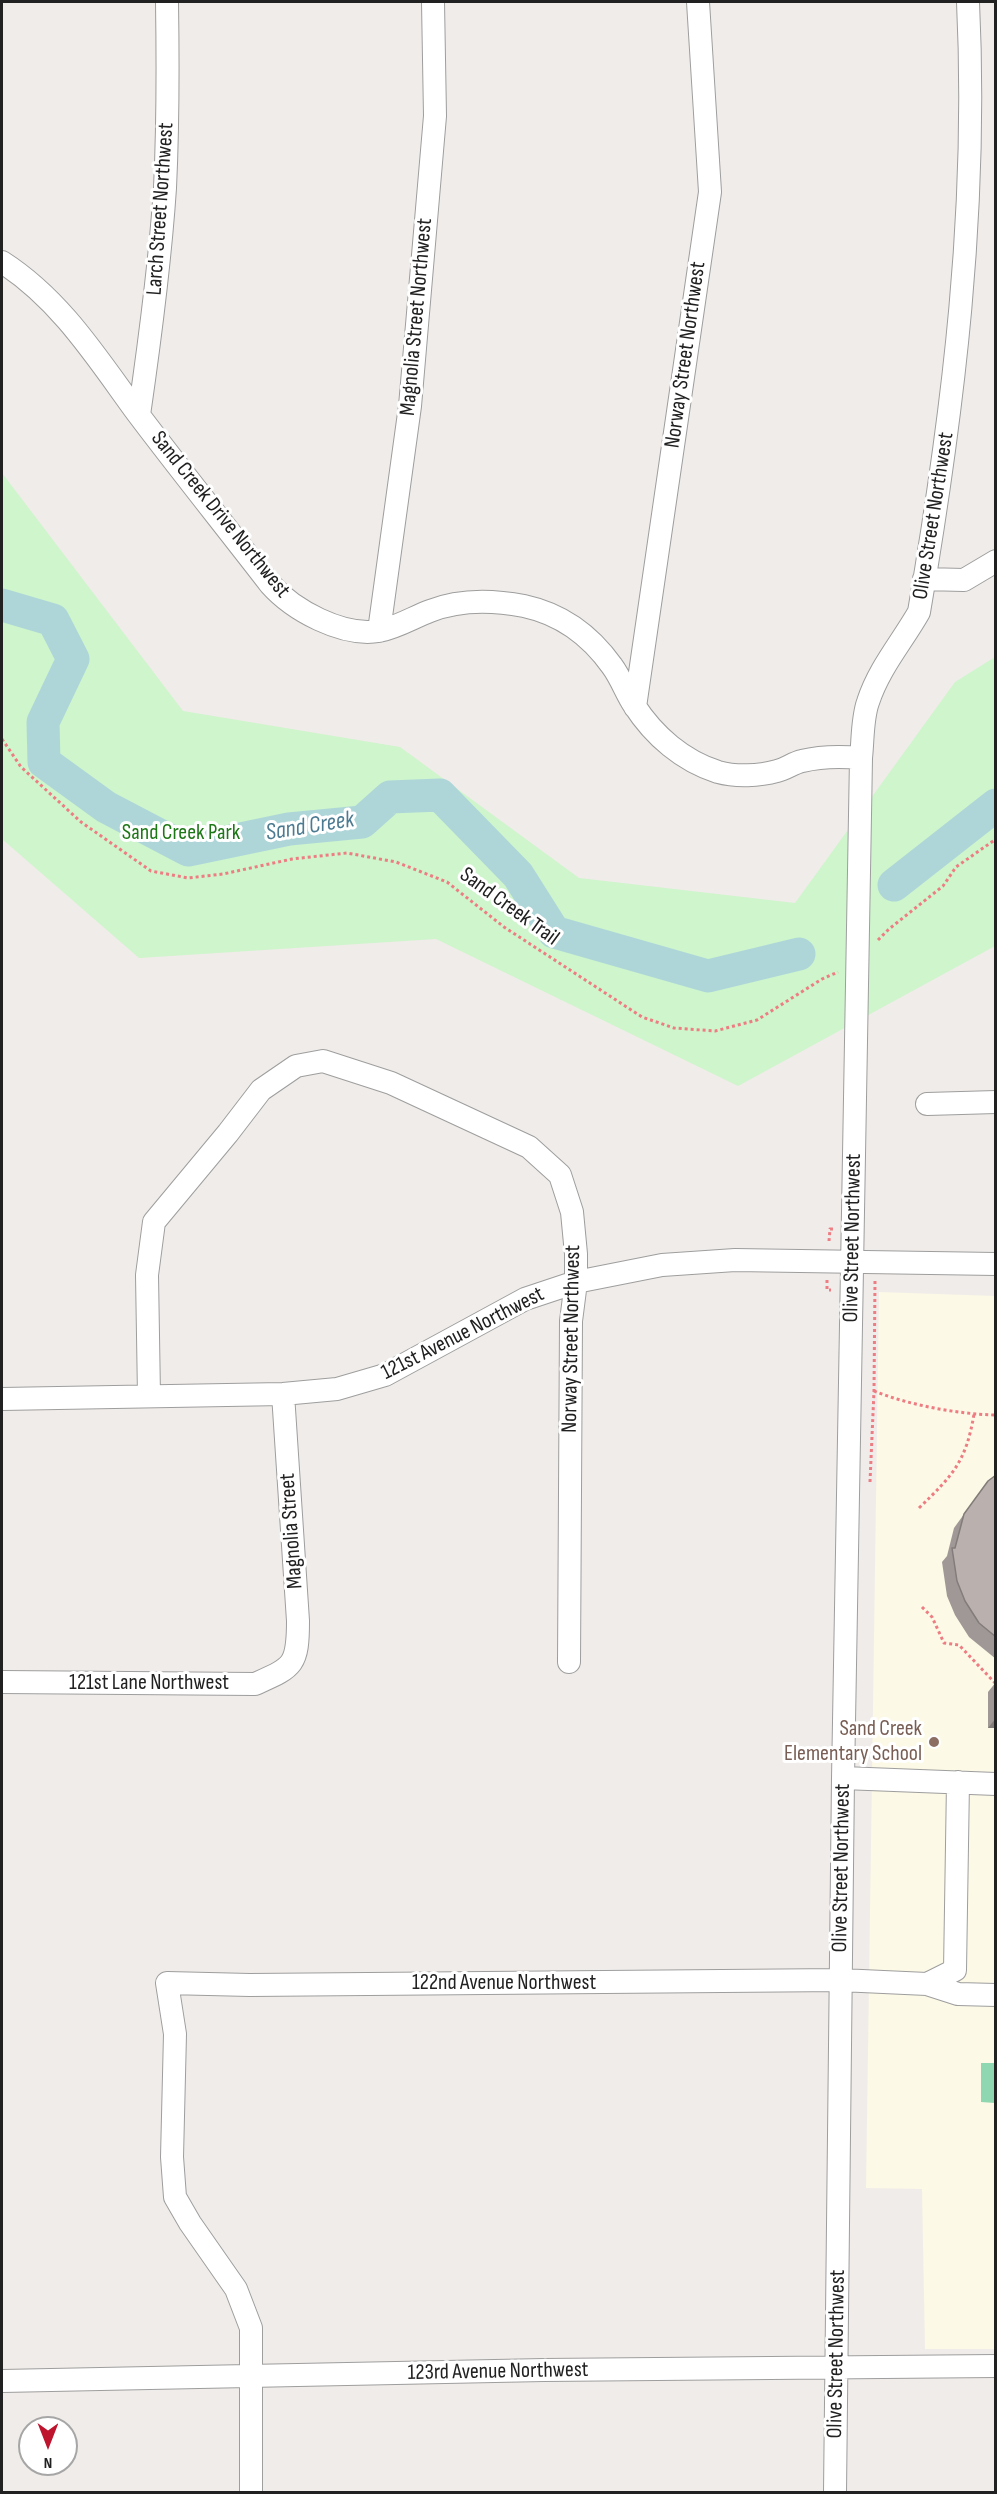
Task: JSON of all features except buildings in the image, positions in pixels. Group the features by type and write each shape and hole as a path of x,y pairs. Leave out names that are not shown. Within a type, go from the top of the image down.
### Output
{"street":[{"name":"Larch Street Northwest","path":"139,415 155,307 165,189 167,2"},
{"name":"Magnolia Street Northwest","path":"379,631 410,405 432,151 435,116 433,2"},
{"name":"Norway Street Northwest","path":"635,707 710,192 698,2"},
{"name":"Olive Street Northwest","path":"835,2493 843,1778 861,758 867,704 882,668 901,643 919,612 955,378 969,204 972,78 968,2"},
{"name":"Sand Creek Drive Northwest","path":"2,262 43,292 76,330 281,597 313,617 336,626 379,631 450,605 496,601 526,607 558,616 580,631 596,646 613,667 635,707 668,745 680,755 719,772 758,774 823,757 861,758"},
{"path":"924,579 964,580 996,561"},
{"name":"Norway Street Northwest","path":"148,1396 147,1275 154,1221 228,1134 261,1090 296,1066 323,1061 391,1083 529,1147 560,1175 572,1212 576,1282 571,1320 569,1662"},
{"path":"927,1104 996,1102"},
{"name":"121st Avenue Northwest","path":"2,1399 283,1394 337,1389 386,1375 525,1299 576,1282 662,1265 735,1260 996,1264"},
{"name":"Magnolia Street","path":"283,1394 298,1622 298,1649 290,1665"},
{"name":"121st Lane Northwest","path":"2,1682 255,1684 288,1669 290,1665"},
{"path":"843,1778 996,1784"},
{"path":"927,1984 955,1970 958,1782"},
{"name":"122nd Avenue Northwest","path":"252,2376 251,2328 236,2289 190,2223 175,2197 172,2157 175,2034 167,1983 262,1985 840,1980 927,1984"},
{"path":"927,1984 958,1994 996,1995"},
{"name":"123rd Avenue Northwest","path":"2,2381 996,2366"},
{"path":"251,2493 252,2376"}],"path":[{"name":"Sand Creek Trail","path":"2,739 21,767 81,822 151,871 188,878 223,874 292,859 347,853 396,862 447,882 504,927 642,1017 674,1028 716,1031 757,1020 822,979 842,970"},
{"path":"876,944 889,928 943,886 956,867 996,839"},
{"path":"870,1488 875,1288"},
{"path":"874,1391 891,1398 974,1414 995,1415"},
{"path":"919,1508 946,1482 962,1461 974,1414"},
{"path":"922,1607 932,1617 944,1643 960,1645 996,1684"}],"shaded area":[{"name":"Sand Creek Elementary School","path":"879,1292 995,1296 995,2349 925,2349 922,2189 866,2188"}],"green space":[{"name":"Sand Creek Park","path":"2,473 183,711 400,747 579,878 795,903 955,682 995,657 995,946 738,1086 436,939 139,958 2,839"},
{"path":"981,2063 995,2063 995,2103 981,2102"}],"waterway":[{"name":"Sand Creek","path":"2,605 53,620 73,659 43,722 44,762 106,807 188,850 289,829 362,822 390,797 440,795 518,875 554,932 708,976 799,954"},
{"name":"Sand Creek","path":"894,885 996,805"}],"place":[{"name":"Sand Creek Elementary School","path":"934,1742"}]}
